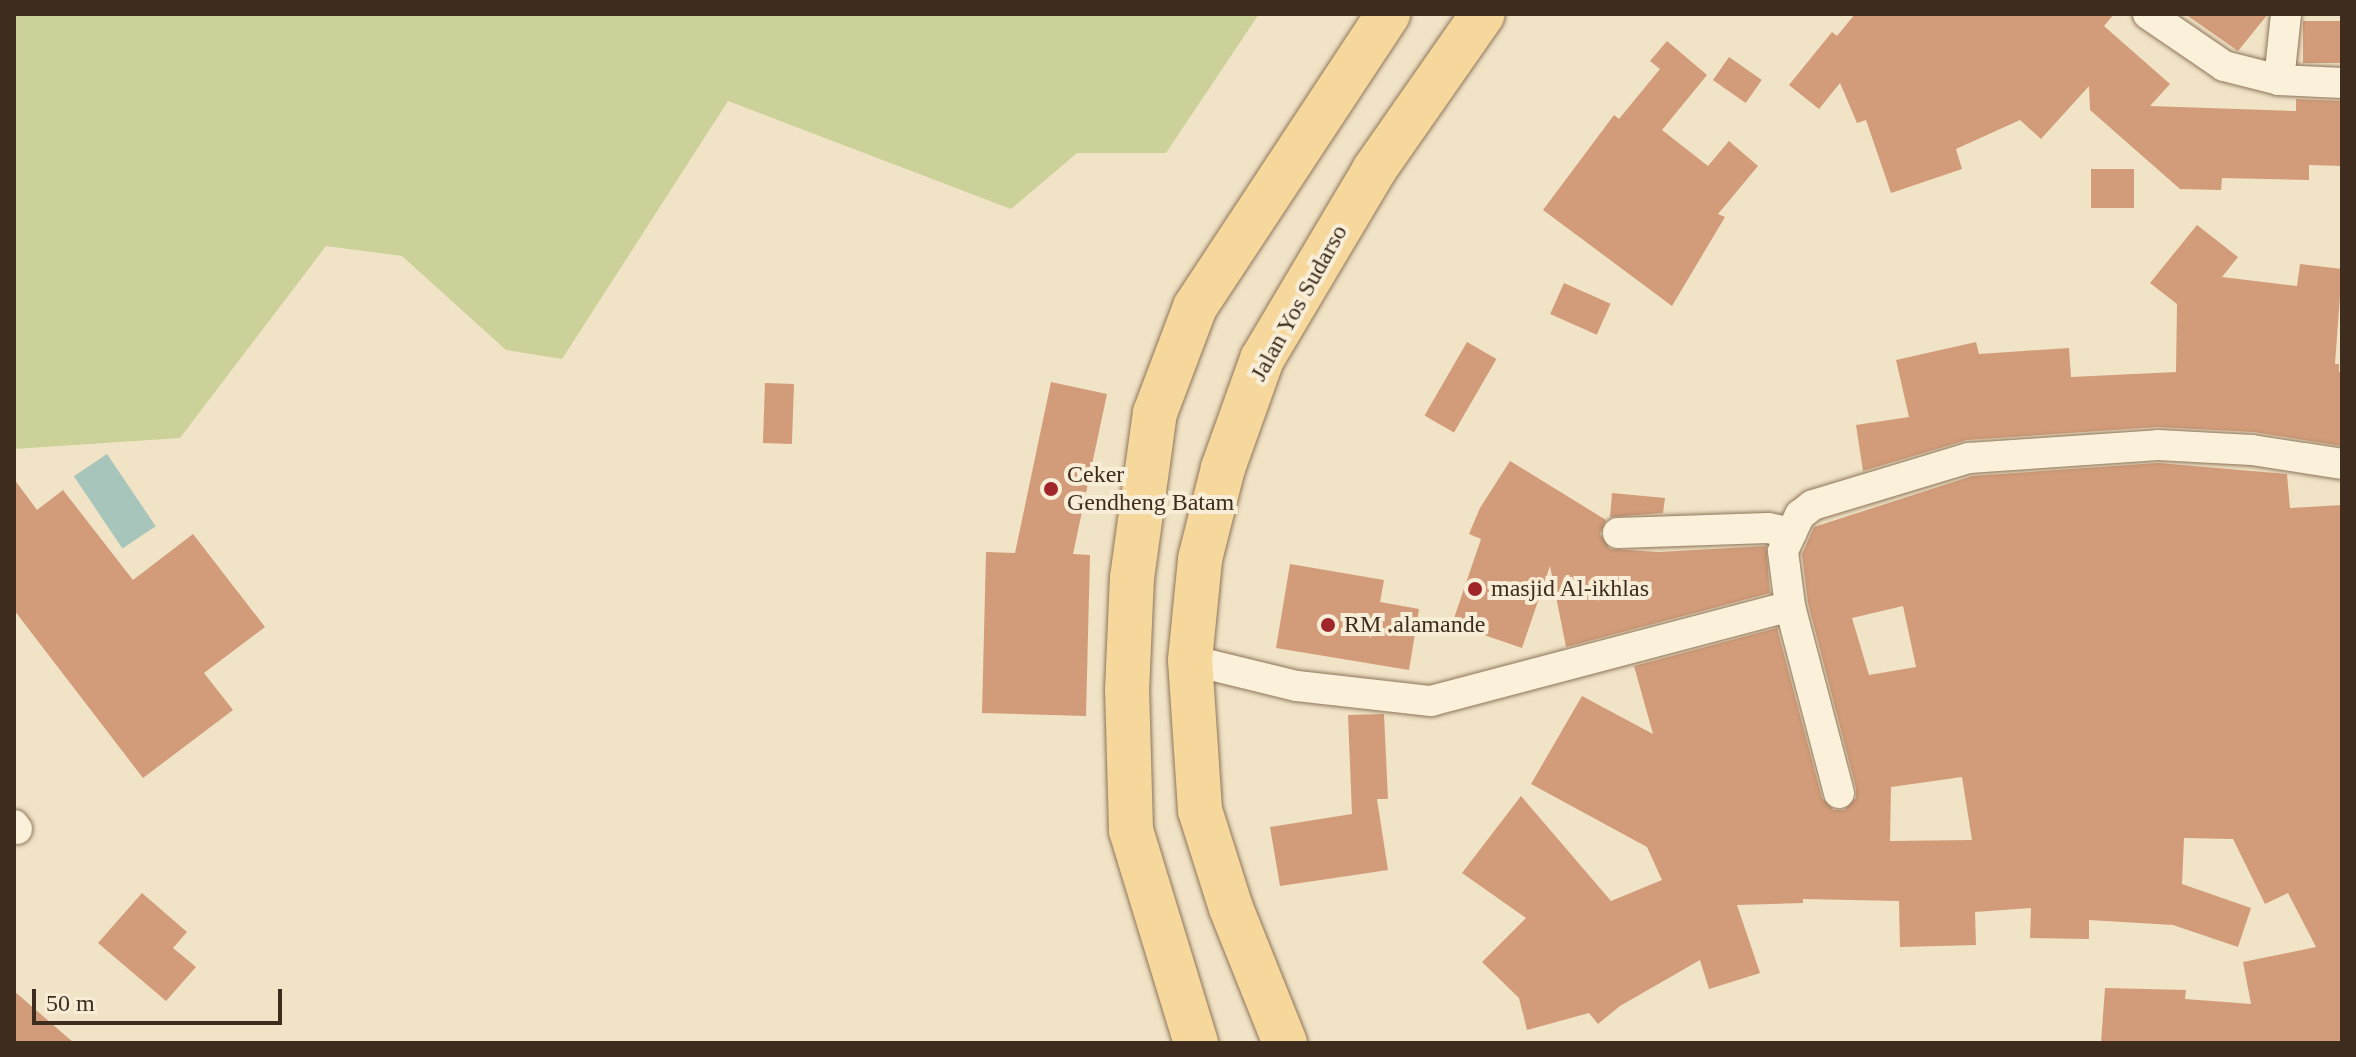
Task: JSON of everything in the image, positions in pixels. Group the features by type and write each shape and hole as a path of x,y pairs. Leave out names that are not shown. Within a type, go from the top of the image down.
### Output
{"main road":[{"path":"1196,1043 1131,830 1127,691 1132,578 1155,413 1195,307 1388,14"},
{"name":"Jalan Yos Sudarso","path":"1285,1043 1231,908 1200,810 1190,660 1200,559 1223,468 1262,359 1374,170 1483,14"}],"street":[{"path":"2148,14 2224,66 2279,80 2342,83"},
{"path":"2279,80 2286,14"},
{"path":"1839,793 1790,606 1783,551 1800,515 1813,505 1969,458 2158,445 2252,450 2342,464"},
{"path":"1618,533 1768,528 1791,533"},
{"path":"1190,660 1297,686 1431,701 1790,606"}],"green space":[{"path":"14,14 1259,14 1166,153 1077,153 1011,209 728,101 562,359 506,350 402,256 326,246 180,438 14,449"}],"water":[{"path":"107,454 156,526 122,548 74,476"}],"building":[{"path":"1855,14 2114,14 2104,26 2170,84 2150,106 2296,111 2296,99 2342,101 2342,166 2309,165 2309,180 2222,178 2221,190 2180,189 2090,110 2089,86 2041,139 2020,120 1956,149 1962,169 1891,193 1866,120 1857,123 1840,83 1819,109 1789,85 1832,32 1837,36"},
{"path":"2185,14 2268,14 2238,51"},
{"path":"2303,21 2342,21 2342,63 2303,63"},
{"path":"1667,41 1707,75 1662,130 1708,166 1729,141 1758,166 1718,214 1725,217 1672,306 1543,210 1614,115 1619,119 1660,69 1650,61"},
{"path":"1729,57 1762,80 1746,103 1713,80"},
{"path":"2091,169 2134,169 2134,208 2091,208"},
{"path":"2197,225 2238,257 2222,277 2297,286 2300,264 2342,269 2335,364 2339,364 2339,372 2342,372 2342,446 2253,432 2157,427 1967,440 1863,471 1856,425 1909,417 1896,360 1976,342 1979,354 2069,348 2071,377 2176,372 2177,304 2150,283"},
{"path":"1564,283 1611,304 1597,335 1550,314"},
{"path":"1467,342 1496,359 1454,433 1424,416"},
{"path":"1051,382 1107,394 1073,554 1090,555 1086,716 982,713 986,552 1015,553"},
{"path":"765,383 794,384 792,444 763,443"},
{"path":"1510,461 1606,520 1600,534 1610,549 1659,552 1766,546 1770,593 1566,647 1550,566 1522,648 1452,624 1481,539 1469,534 1480,508"},
{"path":"2158,463 2287,474 2290,508 2342,505 2342,1043 2101,1043 2105,988 2186,990 2185,999 2251,1004 2243,962 2316,947 2288,893 2265,904 2233,839 2184,838 2182,884 2251,908 2238,947 2173,925 2089,920 2089,939 2030,938 2031,908 1975,912 1976,945 1900,947 1899,901 1803,899 1803,903 1737,905 1760,973 1709,989 1700,960 1620,1006 1598,1024 1589,1013 1527,1030 1519,998 1482,962 1526,918 1462,873 1521,796 1611,901 1662,880 1647,847 1531,784 1582,696 1653,734 1634,666 1777,628 1822,798 1834,810 1844,810 1856,798 1856,788 1808,603 1802,554 1814,527 1972,476","holes":["1903,606 1916,667 1869,675 1852,618","1962,777 1972,840 1890,841 1891,787"]},
{"path":"14,479 37,510 63,490 133,580 193,534 265,627 204,673 233,710 143,778 14,610"},
{"path":"1612,493 1665,498 1663,513 1610,517"},
{"name":"RM .alamande","path":"1290,564 1384,580 1380,602 1419,609 1409,670 1276,648"},
{"path":"1384,714 1388,799 1377,799 1388,870 1280,886 1270,827 1352,814 1348,715"},
{"path":"142,893 187,932 173,948 196,967 166,1001 98,943"},
{"path":"14,991 74,1043 14,1043"}],"place":[{"name":"Ceker Gendheng Batam","path":"1051,489"},
{"name":"masjid Al-ikhlas","path":"1475,589"},
{"name":"RM .alamande","path":"1328,625"}]}
